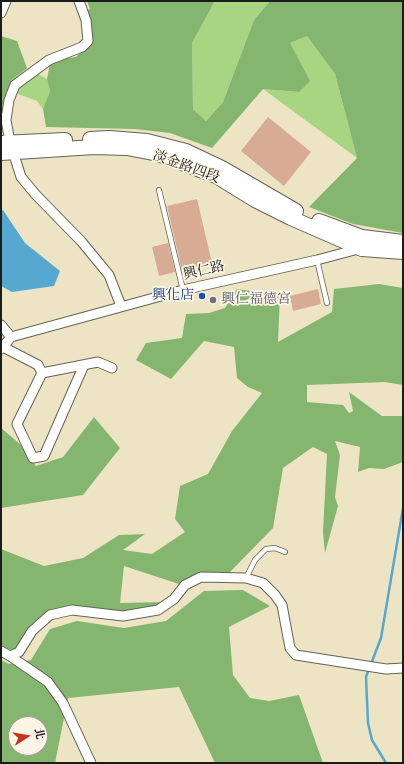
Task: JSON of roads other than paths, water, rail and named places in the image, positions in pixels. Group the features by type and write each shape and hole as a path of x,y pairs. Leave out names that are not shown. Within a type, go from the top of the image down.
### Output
{"main road":[{"name":"淡金路四段","path":"6,148 127,148 158,154 216,176 254,200 291,218 362,243 403,252"},
{"name":"淡金路四段","path":"362,243 403,242"}],"street":[{"path":"1,13 6,1"},
{"path":"79,1 86,20 88,41 82,47 49,60 15,85 4,119 6,148 21,177 36,195 81,240 108,275 121,306"},
{"name":"興仁路","path":"11,337 183,290 317,260 362,243"},
{"path":"1,325 11,337 2,348 38,365 42,373"},
{"path":"42,373 98,362 112,368"},
{"path":"42,373 17,424 33,458 44,456 84,365"},
{"path":"10,656 19,652 32,631 50,615 72,610 124,616 138,614 158,610 174,598 185,586 201,577 246,578 263,584 282,605 290,648 296,655 386,669 403,668"},
{"path":"1,651 48,682 62,702 91,763"}],"lane":[{"path":"159,190 183,290"},
{"path":"317,260 327,303"},
{"path":"246,578 255,560 266,549 275,548 285,552"}],"water":[{"path":"3,210 25,243 60,271 54,286 12,292 1,286 1,211"}],"waterway":[{"path":"371,664 381,638 403,508"},
{"path":"369,669 366,677 368,723 372,740 386,763"}],"place":[{"name":"興化店","path":"202,296"},
{"name":"興仁福德宮","path":"213,300"}]}
